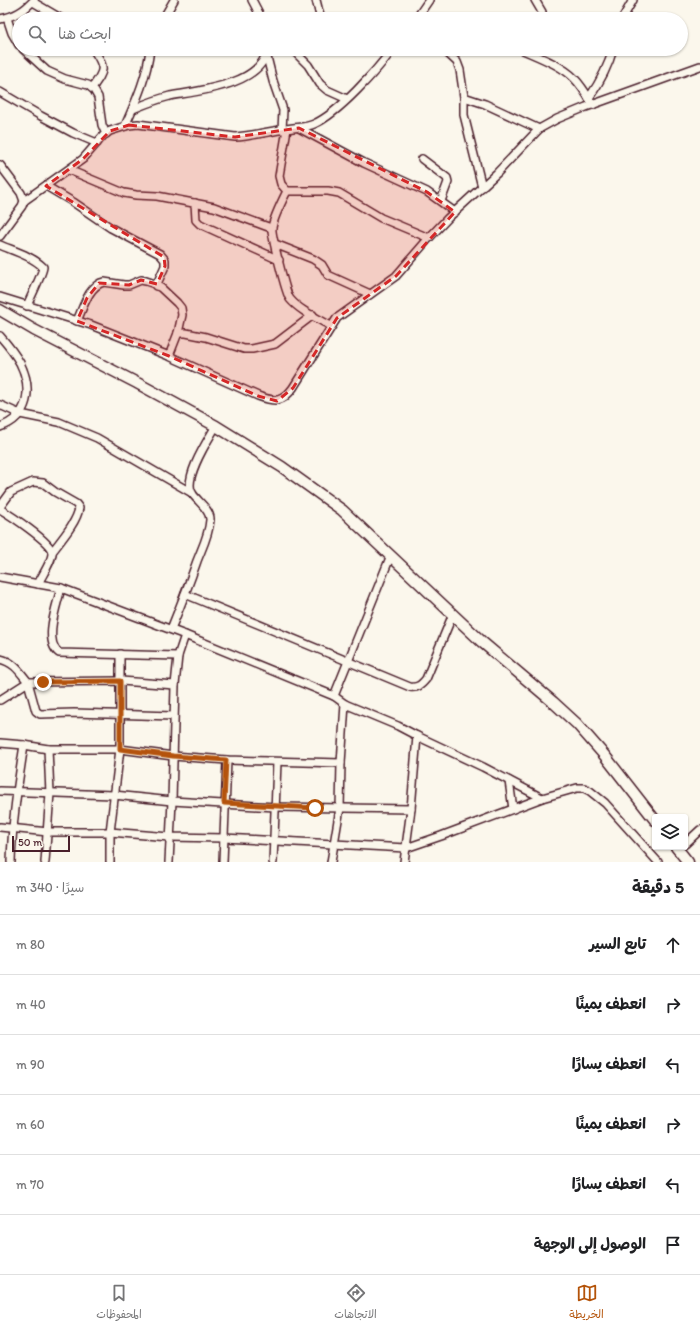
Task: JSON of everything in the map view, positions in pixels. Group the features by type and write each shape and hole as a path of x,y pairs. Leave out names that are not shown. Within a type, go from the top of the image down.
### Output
{"street":[{"path":"167,12 174,0"},
{"path":"252,0 258,12"},
{"path":"316,0 319,12"},
{"path":"421,12 429,0"},
{"path":"535,0 542,12"},
{"path":"626,12 633,0"},
{"path":"22,12 33,1 51,12"},
{"path":"3,18 12,33"},
{"path":"31,56 47,71 65,79 88,85 92,88 98,97 102,125 106,134"},
{"path":"92,88 103,69 103,64 98,56"},
{"path":"125,126 147,72 149,56"},
{"path":"133,109 169,96 207,90 232,83 248,75 259,65 264,56"},
{"path":"268,56 273,81 283,110 285,129 279,176 281,184 287,191 328,191 340,193 381,218 430,238"},
{"path":"299,56 308,65 320,84 327,90 347,99"},
{"path":"0,236 24,201 83,159 110,131 125,126 138,124 235,137 299,128 315,123 338,108 383,63 388,56"},
{"path":"450,56 458,65 464,97 464,115 482,187"},
{"path":"537,56 560,68 574,78 591,101"},
{"path":"591,101 608,68 611,56"},
{"path":"0,297 91,325 168,356 258,396 277,401 288,395 337,318 396,276 455,212 497,174 539,129 591,101 700,66"},
{"path":"0,92 73,133 97,143"},
{"path":"464,97 485,104 539,129"},
{"path":"299,128 364,163 411,184 441,201 455,212"},
{"path":"422,159 447,178 448,182 441,201"},
{"path":"0,165 21,193 24,201"},
{"path":"69,170 124,193 157,196 214,207 272,228"},
{"path":"46,186 73,202 111,228 164,257 166,263 156,286"},
{"path":"287,191 272,228 278,260 288,297 294,304 331,326"},
{"path":"195,203 196,220 200,224 278,260"},
{"path":"275,244 313,259 322,265 325,272 332,277 370,294"},
{"path":"0,245 15,251 43,267 43,272 34,288 27,306"},
{"path":"77,321 87,298 99,283 104,282 129,285 141,280 152,283 171,297 181,308 182,315 178,333 168,356"},
{"path":"0,310 34,330 216,426 282,467 342,510 391,555 430,595 577,724 605,756 652,816"},
{"path":"178,333 206,337 244,349 252,349 275,344 313,315"},
{"path":"0,336 20,363 24,373 27,394 24,409 20,414 14,421 0,427"},
{"path":"0,404 20,414 59,422 97,438 192,493"},
{"path":"171,630 207,536 210,518 192,493 190,486 192,474 216,426"},
{"path":"38,584 50,560 52,552 67,532 79,510 78,506 43,483 33,482 11,492 0,508 39,537 49,546 52,552"},
{"path":"334,696 391,555"},
{"path":"0,576 60,588 185,635 334,696 345,704 398,726 483,767 542,798"},
{"path":"60,588 51,630 51,642 55,650 67,653 178,656"},
{"path":"185,594 410,687 418,686 426,679 453,614"},
{"path":"169,862 175,685 178,656 185,635"},
{"path":"110,862 110,832 120,749 120,654"},
{"path":"0,659 9,661 16,666 28,682 36,711 40,714 74,713 174,716"},
{"path":"0,700 28,682 120,681 175,685"},
{"path":"331,862 340,808 345,704"},
{"path":"404,862 411,809 416,736"},
{"path":"0,743 48,749 120,749 173,756 226,760 341,763"},
{"path":"11,862 12,828 16,791 24,745"},
{"path":"45,862 50,793 48,749"},
{"path":"223,862 226,760"},
{"path":"273,862 277,762"},
{"path":"509,781 513,809"},
{"path":"0,828 48,832 110,832 169,837 224,838 406,848 542,798 577,788 584,788 606,803 658,862"},
{"path":"0,791 114,795 172,801 276,807 411,809"},
{"path":"688,840 700,830"},
{"path":"682,850 688,862"}],"highlighted area":[{"path":"129,125 235,137 299,128 427,192 455,212 396,276 337,318 293,388 277,401 258,396 169,356 77,321 87,298 99,283 129,285 141,280 157,284 165,266 164,257 46,186 83,159 110,131"}],"route":[{"path":"43,682 120,681 120,749 173,756 226,760 224,803 315,808"}]}
